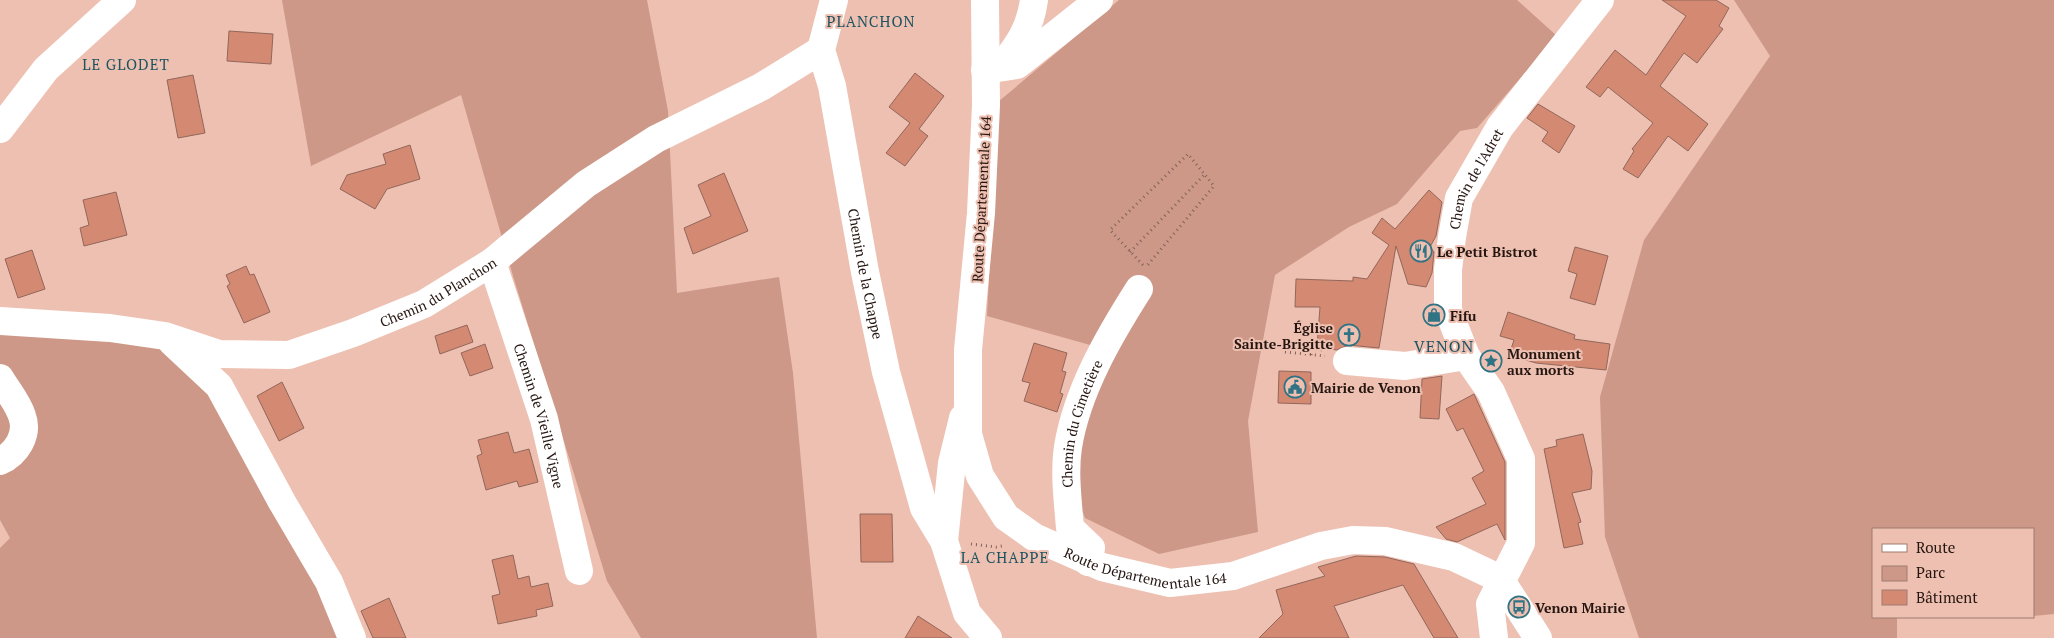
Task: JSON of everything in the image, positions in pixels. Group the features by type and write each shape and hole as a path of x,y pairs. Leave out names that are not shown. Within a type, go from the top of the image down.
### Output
{"street":[{"path":"0,129 46,70 122,0"},
{"name":"Chemin de la Chappe","path":"834,0 822,50 832,86 864,272 886,372 924,508 944,541"},
{"name":"Route Départementale 164","path":"985,0 993,69 968,350 968,434 980,476 1006,517 1034,537 1088,562 1170,584 1233,576 1321,546 1353,540 1385,541 1454,556 1474,564 1496,593 1538,638"},
{"path":"993,69 1017,47 1031,22 1034,0"},
{"path":"993,69 1017,65 1099,0"},
{"name":"Chemin de l'Adret","path":"1496,593 1521,543 1521,459 1492,392 1466,356 1448,310 1448,270 1459,198 1500,127 1600,0"},
{"name":"Chemin du Planchon","path":"0,321 110,328 165,336 219,354 289,355 353,333 424,304 492,262 586,184 656,139 761,87 822,50"},
{"name":"Chemin de Vieille Vigne","path":"492,262 544,419 579,571"},
{"name":"Chemin du Cimetière","path":"1088,562 1091,548 1070,528 1067,497 1068,447 1081,404 1096,366 1143,278"},
{"path":"165,336 219,386 282,502 329,582 352,638"},
{"path":"1347,361 1405,366 1466,356"},
{"path":"0,378 23,417 23,437 13,456 0,461"},
{"path":"967,402 952,463 944,541 967,613 988,638"},
{"path":"1494,638 1496,593"},
{"path":"1496,593 1511,638"}],"path":[{"path":"1188,154 1205,174 1214,186 1143,278 1130,252 1110,230 1188,154"},
{"path":"1130,252 1205,174"},
{"path":"1285,352 1313,355 1312,349"}],"green space":[{"path":"282,0 647,0 668,111 677,293 779,277 793,373 817,638 641,638 607,581 513,276 461,95 311,166"},
{"path":"1119,0 1517,0 1557,36 1477,128 1460,131 1397,204 1349,227 1275,275 1248,421 1258,532 1159,554 1085,518 1074,489 1080,434 1108,350 987,316 998,102"},
{"path":"1734,0 2054,0 2054,614 2034,616 2034,528 1872,528 1872,618 1897,618 1897,638 1639,638 1605,537 1600,397 1644,240 1770,56"},
{"path":"0,331 150,340 201,378 326,604 338,638 0,638 0,548 10,538 0,520"}],"building":[{"path":"1662,0 1716,0 1729,8 1719,26 1723,29 1697,63 1684,53 1660,86 1708,124 1688,151 1668,136 1638,178 1623,169 1634,151 1632,149 1653,123 1608,87 1600,97 1586,87 1615,50 1646,75 1686,16"},
{"path":"229,31 273,34 271,64 227,61"},
{"path":"915,73 944,96 919,129 928,136 905,166 886,153 910,123 889,107"},
{"path":"193,75 205,133 178,138 167,80"},
{"path":"1538,104 1575,126 1559,153 1542,141 1548,132 1527,118"},
{"path":"410,145 420,179 387,189 375,209 340,189 347,175 386,164 383,154"},
{"path":"724,173 748,231 693,254 684,228 711,216 698,185"},
{"path":"1429,190 1442,202 1436,236 1430,247 1434,252 1432,273 1426,287 1408,284 1396,246 1379,348 1348,345 1337,350 1317,347 1320,307 1295,307 1296,279 1353,281 1353,277 1367,279 1389,245 1372,233 1382,218 1395,229"},
{"path":"116,192 127,235 84,246 80,228 89,225 83,200"},
{"path":"1575,247 1608,256 1595,305 1570,298 1577,274 1568,271"},
{"path":"32,250 45,289 18,298 5,259"},
{"path":"246,266 250,275 254,274 270,312 244,323 227,286 230,284 226,275"},
{"path":"1508,312 1575,335 1574,339 1610,344 1606,370 1536,363 1509,355 1514,340 1500,336"},
{"path":"467,325 473,342 440,354 435,336"},
{"path":"1034,343 1067,353 1062,371 1066,372 1060,393 1063,394 1057,412 1024,401 1030,383 1022,381"},
{"path":"485,344 493,368 470,376 461,353"},
{"name":"Mairie de Venon","path":"1279,371 1311,372 1311,404 1278,403"},
{"path":"1442,376 1439,419 1420,418 1422,379"},
{"path":"282,382 304,428 279,441 257,396"},
{"path":"1474,394 1505,462 1505,540 1497,524 1457,542 1446,539 1436,527 1486,504 1472,478 1484,471 1463,428 1457,431 1446,409"},
{"path":"508,432 514,453 529,449 538,482 519,487 517,481 486,490 477,456 482,454 478,440"},
{"path":"1583,434 1592,471 1591,489 1572,493 1581,522 1578,523 1583,544 1564,548 1544,449 1557,446 1556,440"},
{"path":"860,514 892,514 893,562 861,562"},
{"path":"513,555 518,579 529,576 531,587 548,583 553,606 536,610 537,616 498,624 492,596 500,594 492,560"},
{"path":"1356,556 1385,557 1414,564 1458,638 1434,638 1403,585 1334,606 1349,638 1259,638 1283,614 1276,590 1325,576 1318,567"},
{"path":"389,598 406,638 373,638 361,611"},
{"path":"918,616 952,638 905,638"}],"place":[{"name":"Le Petit Bistrot","path":"1421,251"},
{"name":"Fifu","path":"1434,315"},
{"name":"Église Sainte-Brigitte","path":"1349,335"},
{"name":"Monument aux morts","path":"1491,361"},
{"name":"Mairie de Venon","path":"1295,387"},
{"name":"Venon Mairie","path":"1519,607"}],"district":[{"name":"PLANCHON","path":"871,21"},
{"name":"LE GLODET","path":"126,64"},
{"name":"VENON","path":"1444,346"},
{"name":"LA CHAPPE","path":"1005,557"}]}
